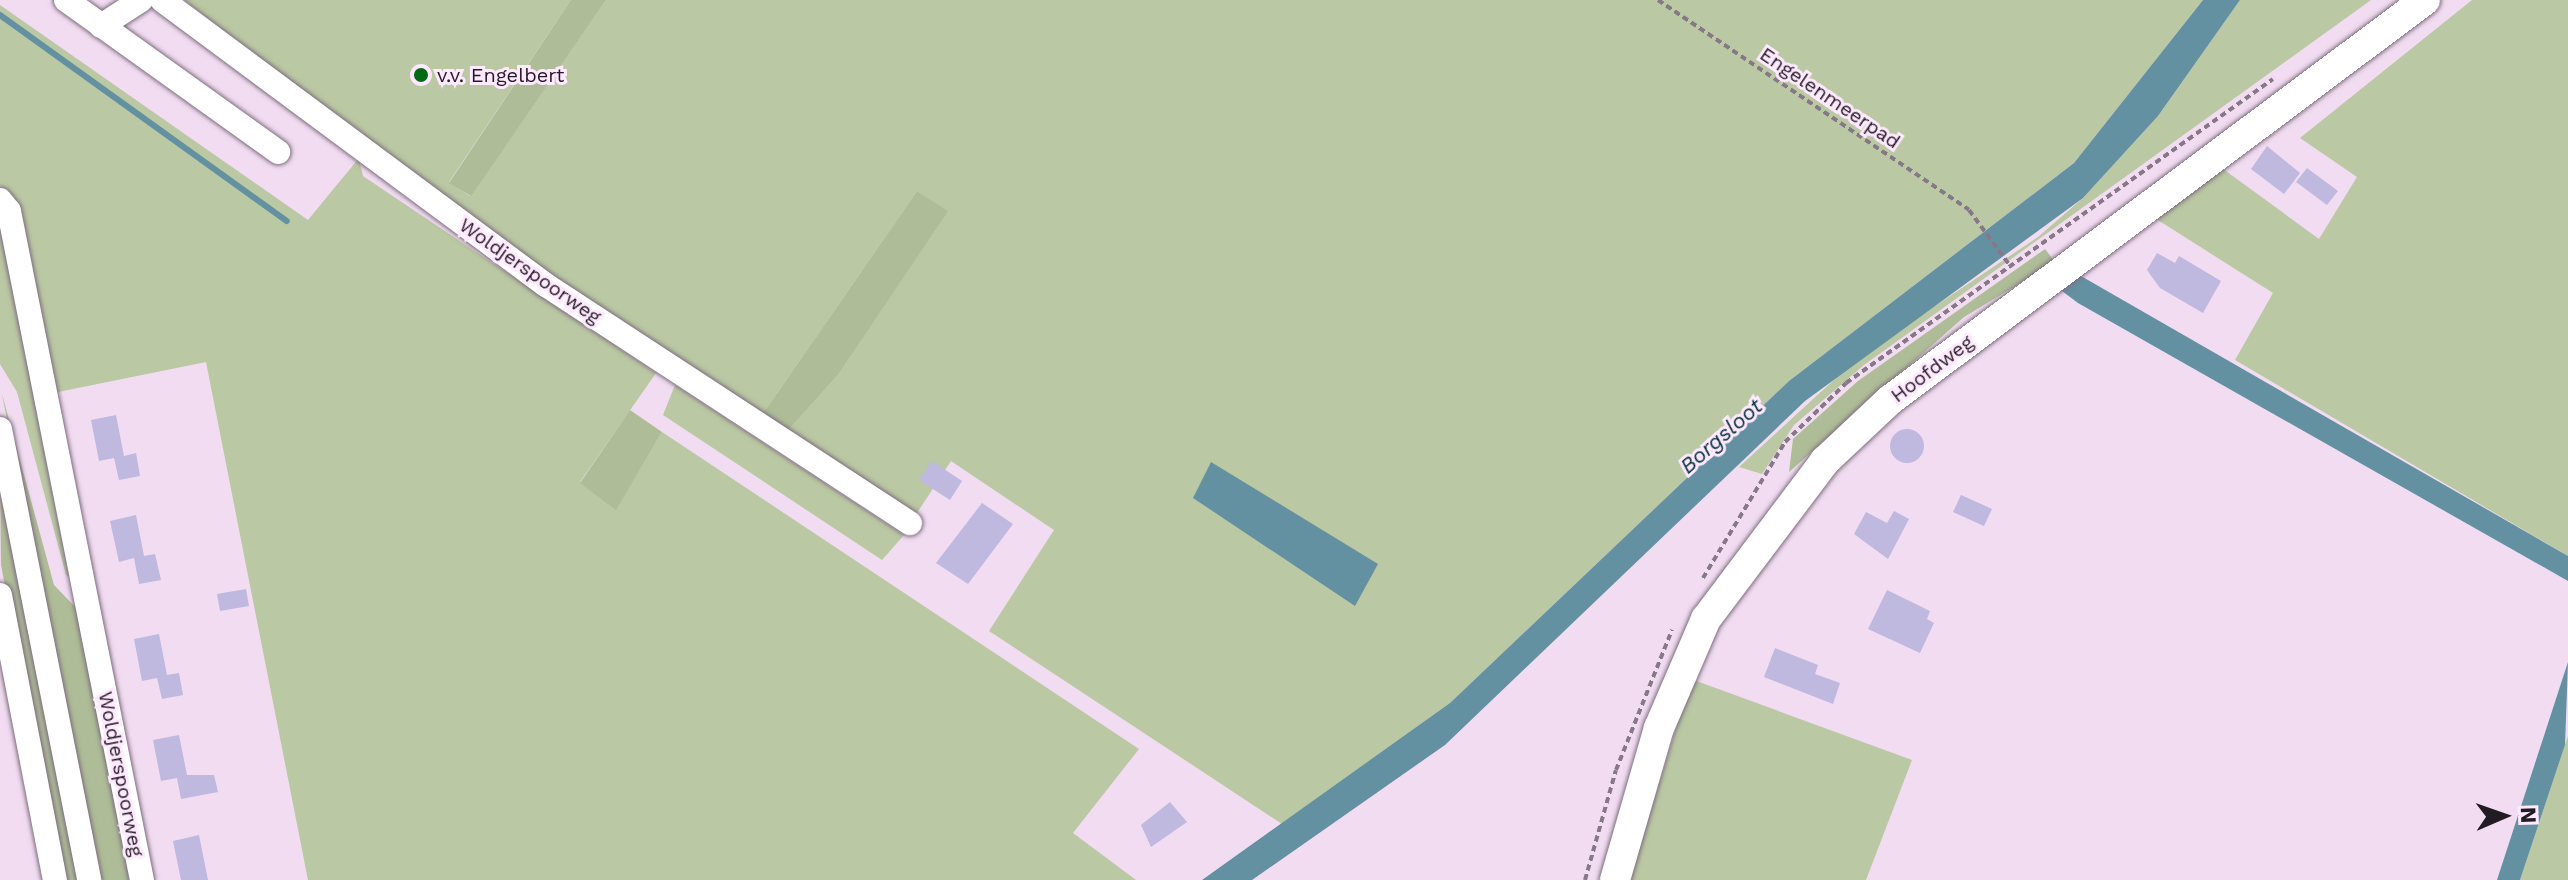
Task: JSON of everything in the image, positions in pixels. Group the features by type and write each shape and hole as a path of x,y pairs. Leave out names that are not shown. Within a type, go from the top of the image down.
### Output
{"main road":[{"name":"Hoofdweg","path":"1615,880 1659,728 1706,619 1825,461 1890,400 2425,0"}],"street":[{"path":"66,0 278,152"},
{"path":"101,26 141,0"},
{"name":"Woldjerspoorweg","path":"162,0 546,285 910,523"},
{"name":"Woldjerspoorweg","path":"0,200 9,211 142,880"},
{"path":"2,444 89,880"},
{"path":"0,595 55,880"}],"path":[{"name":"Engelenmeerpad","path":"1658,0 1981,224 2011,267 2277,76"}],"green space":[{"path":"184,0 571,0 449,182 470,196 606,0 2203,0 2074,163 1789,381 1450,703 1282,824 989,631 1054,530 951,461 913,519 785,434 838,375 947,211 917,191 760,418 459,213"},
{"path":"571,0 606,0 471,196 449,183"},
{"path":"2240,0 2371,0 1864,365 1794,425 1762,474 1739,467 1859,357 2038,237 2083,198 2158,116"},
{"path":"2472,0 2568,0 2568,556 2235,360 2273,293 2150,215 2219,166 2319,239 2357,177 2300,138"},
{"path":"0,5 308,220 359,158 363,176 656,373 580,482 616,509 662,432 1139,749 1073,833 1136,880 308,880 206,362 53,393 12,198 0,186"},
{"path":"917,191 948,211 838,375 785,434 760,418"},
{"path":"0,217 75,581 66,575 17,392 0,364"},
{"path":"2045,249 2055,262 1964,317 1789,472 1793,439 1858,381"},
{"path":"675,385 904,535 882,560 663,415"},
{"path":"2,394 54,585 80,612 133,880 98,880"},
{"path":"630,410 662,432 616,510 580,483"},
{"path":"0,477 79,880 61,880 1,565"},
{"path":"1691,679 1912,760 1866,880 1630,880"},
{"path":"2568,736 2568,880 2520,880"}],"water":[{"path":"2203,0 2240,0 2158,116 2083,198 1805,401 1445,745 1252,880 1202,880 1450,703 1789,381 2074,163"},
{"path":"2074,272 2568,556 2568,581 2078,303 2058,288"},
{"path":"1211,462 1378,564 1355,606 1193,498"},
{"path":"2568,662 2565,745 2520,880 2497,880"}],"building":[{"path":"2267,146 2300,173 2284,194 2251,169"},
{"path":"2307,168 2338,191 2327,205 2296,182"},
{"path":"2157,253 2175,263 2179,256 2221,281 2203,313 2160,288 2147,270"},
{"path":"116,415 124,456 136,453 140,476 119,480 114,458 99,461 91,420"},
{"path":"1907,429 1919,434 1924,446 1919,458 1907,463 1895,458 1890,446 1895,434"},
{"path":"932,461 962,481 950,500 919,480"},
{"path":"1961,495 1992,509 1984,526 1953,512"},
{"path":"982,503 1013,524 968,584 936,563"},
{"path":"1894,511 1909,519 1888,559 1854,534 1866,512 1887,523"},
{"path":"136,515 144,556 155,554 161,580 139,584 134,558 119,562 110,521"},
{"path":"246,589 249,606 220,611 217,594"},
{"path":"1887,590 1930,611 1927,619 1934,623 1920,653 1868,629"},
{"path":"159,634 167,675 179,673 183,695 162,699 157,678 142,681 134,639"},
{"path":"1775,648 1818,665 1815,674 1840,683 1833,704 1764,677"},
{"path":"179,735 187,775 214,775 218,792 181,799 177,778 161,781 153,740"},
{"path":"1170,802 1187,822 1151,847 1141,825"},
{"path":"199,835 208,880 181,880 173,841"}],"waterway":[{"path":"0,15 287,221"}],"place":[{"name":"v.v. Engelbert","path":"421,75"}],"water label":[{"name":"Borgsloot","path":"1721,436"}]}
